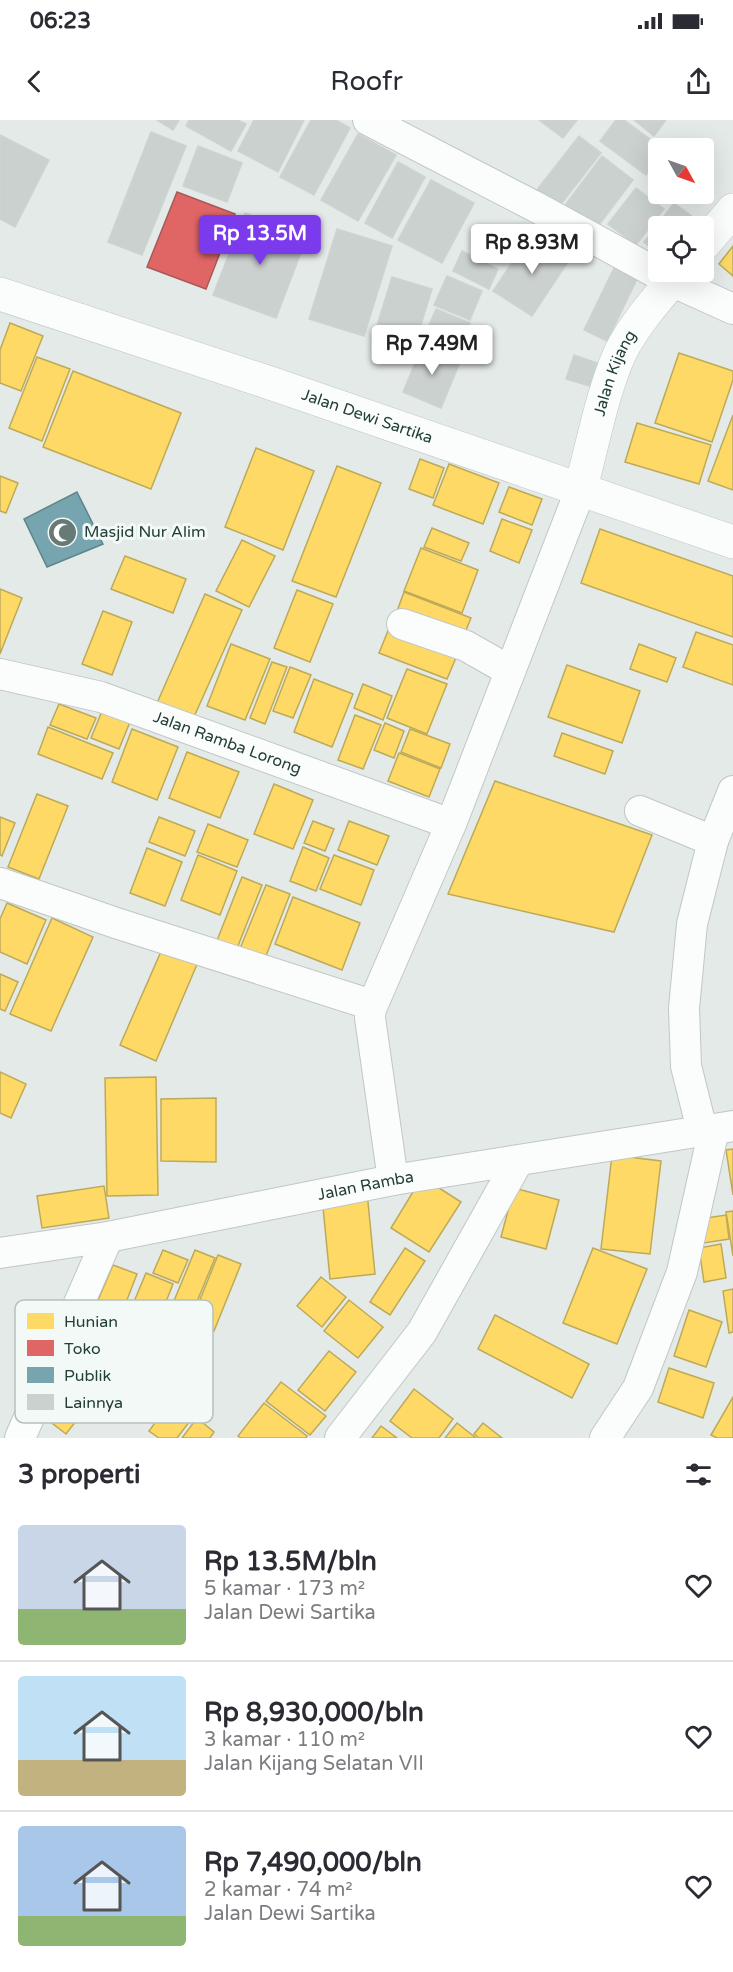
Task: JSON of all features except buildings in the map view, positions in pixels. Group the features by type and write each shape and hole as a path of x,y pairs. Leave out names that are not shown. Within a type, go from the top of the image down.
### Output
{"main road":[{"path":"714,232 733,210"},
{"name":"Jalan Kijang","path":"580,491 617,361 629,338 671,282"},
{"name":"Jalan Dewi Sartika","path":"0,294 281,387 733,542"}],"street":[{"path":"368,120 648,262"},
{"path":"686,282 733,309"},
{"path":"393,1180 370,1018 372,1005 451,824 580,491"},
{"path":"402,624 466,646 510,671"},
{"name":"Jalan Ramba Lorong","path":"0,674 101,697 451,824"},
{"path":"605,1438 638,1388 679,1280 716,1128 686,1066 684,1008 692,924 713,841 733,791"},
{"path":"640,812 713,841"},
{"path":"0,883 116,923 372,1005"},
{"name":"Jalan Ramba","path":"0,1253 108,1237 393,1180 716,1128"},
{"path":"340,1438 422,1332 518,1161"},
{"path":"80,1300 108,1237"},
{"path":"20,1438 27,1423"}],"place":[{"name":"Masjid Nur Alim","path":"63,532"}]}
